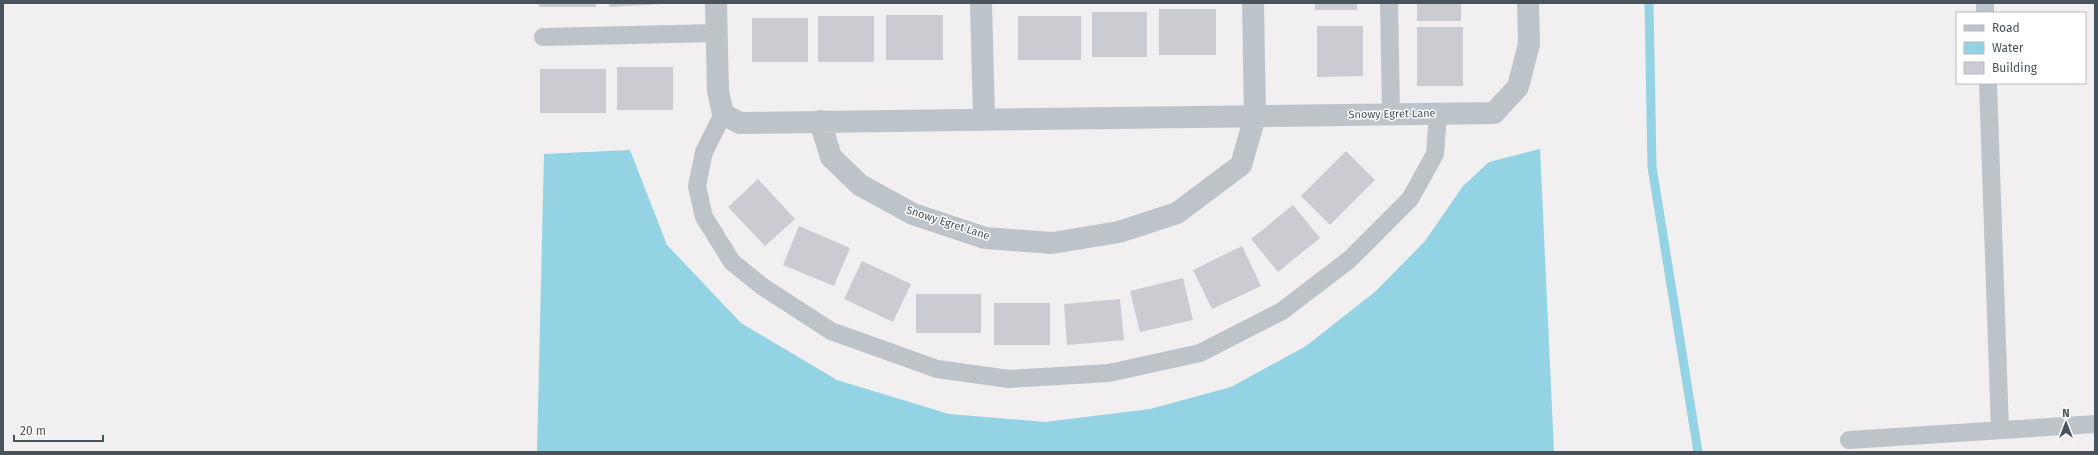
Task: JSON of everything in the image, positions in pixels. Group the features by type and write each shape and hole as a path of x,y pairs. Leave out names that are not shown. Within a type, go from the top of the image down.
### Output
{"street":[{"path":"716,3 718,91 723,114"},
{"path":"981,3 984,118"},
{"path":"1253,3 1255,117"},
{"name":"Snowy Egret Lane","path":"723,114 740,122 1494,113 1518,87 1529,44 1528,3"},
{"name":"Snowy Egret Lane","path":"820,120 831,157 860,185 913,214 985,238 1052,243 1119,232 1177,213 1241,165 1255,117"}],"lane":[{"path":"1389,3 1391,114"},
{"path":"543,37 717,33"},
{"path":"1988,84 2000,430"},
{"path":"723,114 704,152 697,186 704,217 732,262 763,287 831,331 937,369 1008,379 1109,374 1200,353 1282,311 1350,259 1410,199 1436,154 1438,114"},
{"path":"1849,440 2095,424"}],"water":[{"path":"1540,149 1554,452 537,452 544,154 630,150 667,245 741,323 837,380 949,414 1045,422 1150,409 1231,387 1306,346 1376,291 1425,241 1463,186 1489,162"}],"building":[{"path":"539,3 596,3 596,7 539,7"},
{"path":"609,3 663,3 663,4 609,7"},
{"path":"1315,3 1357,3 1357,10 1315,10"},
{"path":"1417,3 1461,3 1461,21 1417,21"},
{"path":"1159,9 1216,9 1216,55 1159,55"},
{"path":"1092,12 1147,12 1147,57 1092,57"},
{"path":"886,15 943,15 943,60 886,60"},
{"path":"818,16 874,16 874,62 818,62"},
{"path":"1018,16 1081,16 1081,60 1018,60"},
{"path":"752,18 808,18 808,62 752,62"},
{"path":"1317,26 1363,26 1363,76 1317,77"},
{"path":"1417,27 1463,27 1463,86 1417,86"},
{"path":"617,67 673,67 673,110 617,110"},
{"path":"540,69 606,69 606,113 540,113"},
{"path":"1346,151 1375,180 1330,225 1301,196"},
{"path":"758,179 795,219 765,246 728,207"},
{"path":"1293,205 1320,238 1278,272 1251,239"},
{"path":"799,226 850,248 834,286 783,265"},
{"path":"1242,246 1261,286 1212,309 1193,270"},
{"path":"862,261 911,284 893,322 844,299"},
{"path":"1183,278 1193,320 1140,332 1130,291"},
{"path":"916,294 981,294 981,333 916,333"},
{"path":"1120,299 1124,340 1067,345 1064,304"},
{"path":"994,303 1050,303 1050,345 994,345"}],"waterway":[{"path":"1649,3 1652,167 1698,452"}]}
